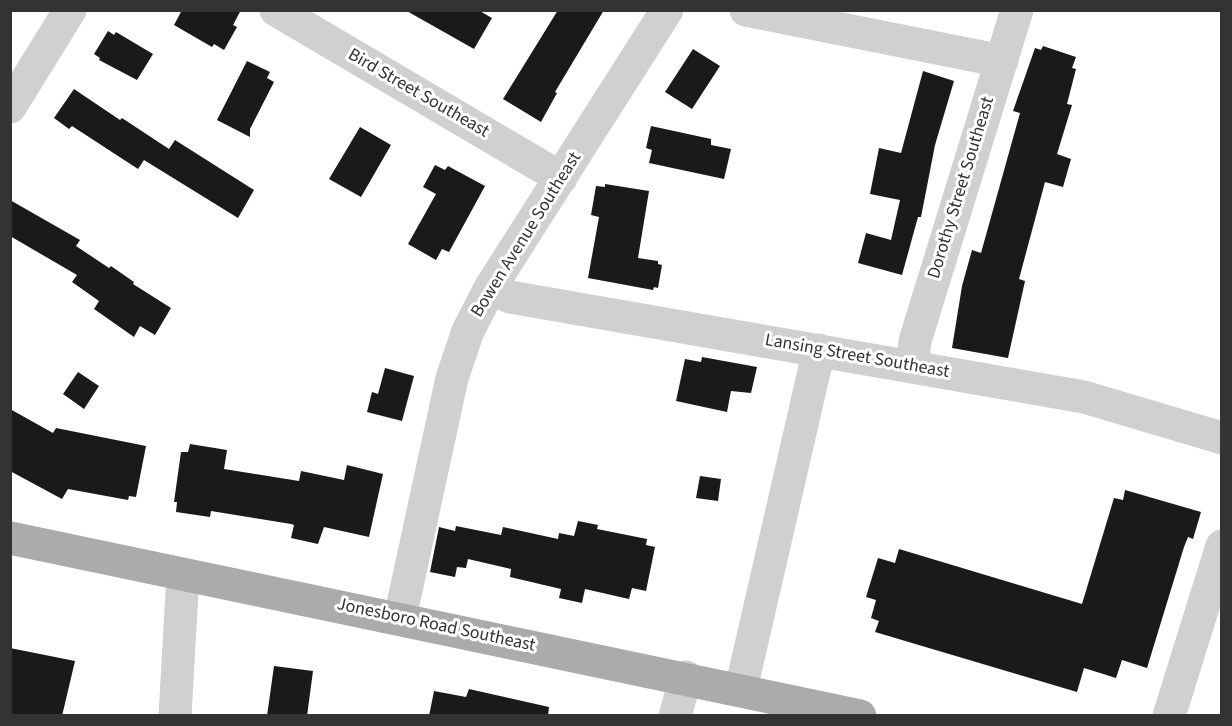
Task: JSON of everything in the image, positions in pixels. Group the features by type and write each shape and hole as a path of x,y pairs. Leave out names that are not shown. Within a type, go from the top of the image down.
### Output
{"main road":[{"name":"Jonesboro Road Southeast","path":"10,538 686,677 860,716"}],"street":[{"path":"10,107 70,10"},
{"name":"Bird Street Southeast","path":"276,10 561,178"},
{"name":"Bowen Avenue Southeast","path":"400,618 452,378 468,331 490,288 667,10"},
{"path":"746,10 1002,61"},
{"name":"Dorothy Street Southeast","path":"912,366 915,341 1017,10"},
{"name":"Lansing Street Southeast","path":"490,288 510,297 1084,397 1221,438"},
{"path":"741,689 819,350"},
{"path":"1169,716 1221,546"},
{"path":"175,716 183,574"},
{"path":"675,716 686,677"}],"building":[{"path":"182,10 241,10 233,25 237,27 224,50 214,44 212,47 174,25"},
{"path":"405,10 478,10 492,18 474,49"},
{"path":"558,10 604,10 555,92 557,93 541,122 503,99"},
{"path":"108,31 114,35 116,32 153,54 137,80 99,60 100,58 94,54"},
{"path":"1043,46 1076,57 1072,68 1076,69 1067,104 1072,105 1057,154 1071,159 1063,187 1045,182 1019,279 1025,281 1008,358 952,348 962,286 972,250 981,253 1020,113 1013,111 1035,48 1041,50"},
{"path":"693,49 720,66 692,109 665,92"},
{"path":"247,61 270,72 267,78 274,82 250,129 250,137 217,120"},
{"path":"923,71 954,81 935,145 921,217 918,217 902,275 858,263 866,233 891,240 900,200 870,194 879,148 901,153"},
{"path":"74,89 169,149 175,140 254,190 238,218 144,160 138,169 72,126 69,129 54,118"},
{"path":"651,126 711,139 711,145 731,149 724,179 649,163 652,150 646,148"},
{"path":"360,127 391,145 361,197 329,179"},
{"path":"435,165 445,170 448,166 485,186 449,252 442,249 436,260 408,244 436,194 423,187"},
{"path":"605,184 649,191 638,258 658,261 658,264 662,265 658,288 654,287 653,290 588,278 599,217 591,215 596,186 605,187"},
{"path":"10,200 80,240 76,246 109,268 111,266 134,282 133,284 171,308 155,335 140,326 134,337 94,309 99,301 72,282 77,275 10,236"},
{"path":"702,357 757,367 751,393 731,391 727,412 676,401 685,359 701,362"},
{"path":"385,368 414,376 402,421 367,412 372,392 378,394"},
{"path":"78,372 99,386 84,409 63,394"},
{"path":"10,409 53,433 56,428 146,446 136,497 129,496 128,500 68,489 62,499 10,471"},
{"path":"190,444 227,450 224,469 299,481 301,471 344,480 347,465 383,474 369,537 324,527 318,544 291,538 294,525 291,524 211,511 210,517 176,512 177,502 174,502 181,452 188,452"},
{"path":"700,476 721,479 718,501 696,498"},
{"path":"1125,490 1201,512 1193,539 1188,537 1184,547 1147,668 1122,660 1116,678 1084,668 1077,692 875,632 879,621 871,618 876,600 866,597 878,558 895,563 899,549 1082,604 1114,498 1123,500"},
{"path":"578,521 598,525 597,529 647,539 646,545 655,547 646,591 632,588 629,599 585,589 582,603 559,598 561,589 510,577 511,569 468,559 466,568 457,567 455,577 430,572 439,527 455,531 456,526 501,535 503,527 558,539 559,533 574,536"},
{"path":"10,648 75,661 62,716 10,716"},
{"path":"274,666 313,671 307,716 267,716"},
{"path":"469,689 549,707 548,716 429,716 434,691 466,697"}]}
